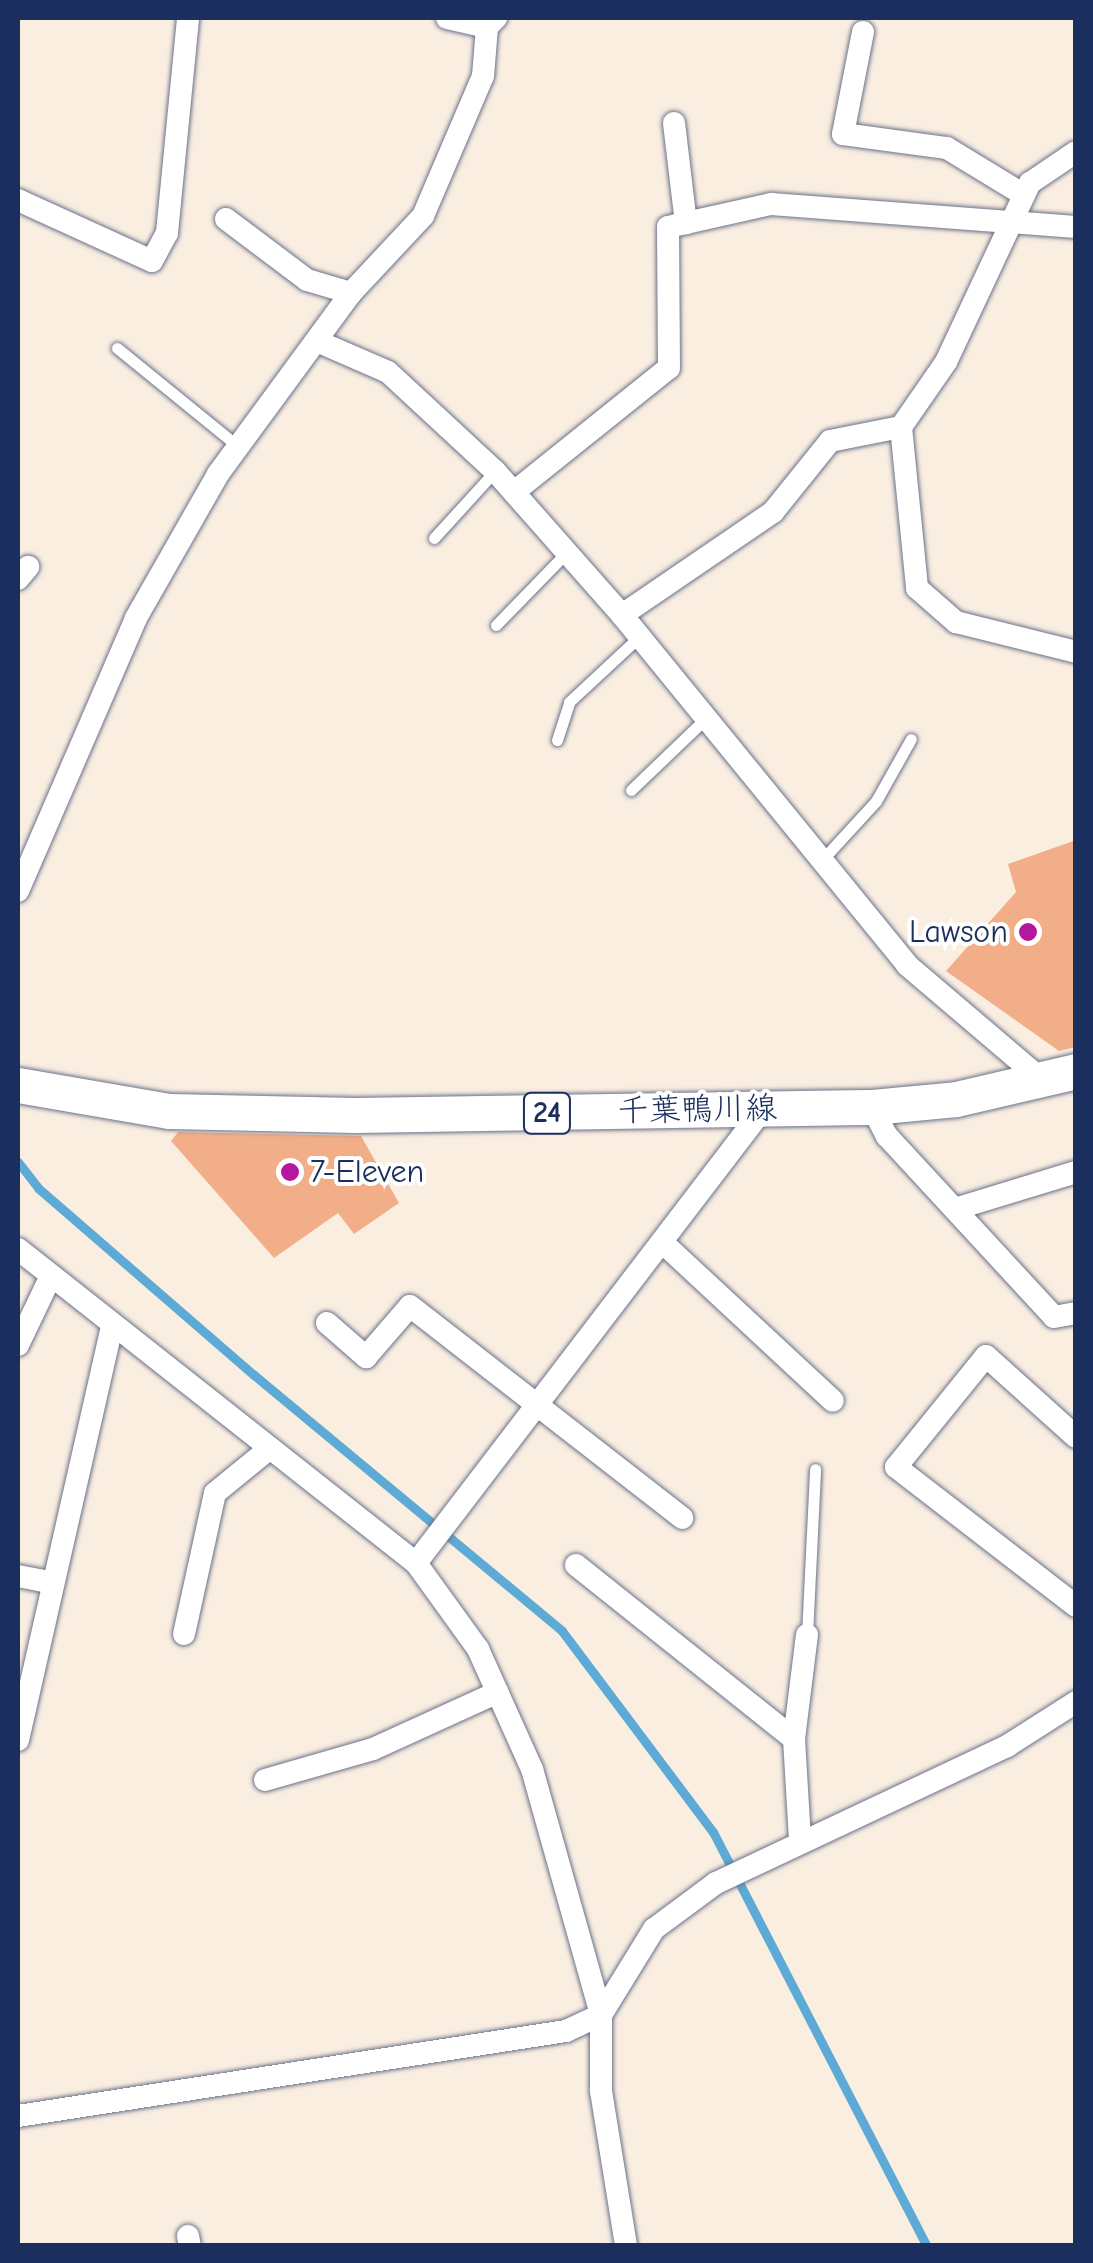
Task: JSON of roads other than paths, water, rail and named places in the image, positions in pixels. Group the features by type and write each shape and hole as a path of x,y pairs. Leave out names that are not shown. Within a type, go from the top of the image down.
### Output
{"main road":[{"name":"千葉鴨川線","path":"18,1085 169,1111 764,1109 956,1099 1059,1075"}],"street":[{"path":"18,200 152,261 167,233 188,18"},
{"path":"18,891 136,618 239,447 352,293 432,198 482,76 492,22 447,18"},
{"path":"863,32 843,134 946,148 1024,195"},
{"path":"674,123 686,223"},
{"path":"1075,651 956,622 918,588 901,427 946,362 1030,182 1076,152"},
{"path":"514,492 669,368 668,227 771,204 1076,226"},
{"path":"226,219 307,280 352,293"},
{"path":"319,342 388,372 495,471 622,615 908,965 1059,1075"},
{"path":"622,615 773,512 830,441 901,427"},
{"path":"872,1106 887,1136 1054,1317 1076,1313"},
{"path":"416,1563 764,1109"},
{"path":"955,1209 1076,1172"},
{"path":"662,1242 833,1401"},
{"path":"18,1250 416,1563 478,1649 532,1769 600,2015 601,2091 626,2246"},
{"path":"18,1344 50,1278"},
{"path":"327,1323 366,1356 410,1306 682,1518"},
{"path":"18,1740 112,1326"},
{"path":"1076,1437 986,1356 896,1466 1076,1606"},
{"path":"184,1634 215,1493 269,1449"},
{"path":"576,1565 794,1739"},
{"path":"18,1576 53,1583"},
{"path":"800,1840 794,1739 807,1635"},
{"path":"265,1780 373,1749 498,1692"},
{"path":"18,2116 566,2031 600,2015 654,1929 716,1883 800,1840 1007,1746 1076,1702"}],"lane":[{"path":"117,348 239,447"},
{"path":"434,538 495,471"},
{"path":"496,625 567,552"},
{"path":"557,740 569,702 639,636"},
{"path":"631,790 706,718"},
{"path":"822,860 876,801 911,739"},
{"path":"807,1635 815,1469"}],"waterway":[{"path":"18,1162 38,1188 254,1375 562,1631 713,1832 927,2246"}],"place":[{"name":"Lawson","path":"1028,932"},
{"name":"7-Eleven","path":"290,1172"}]}
